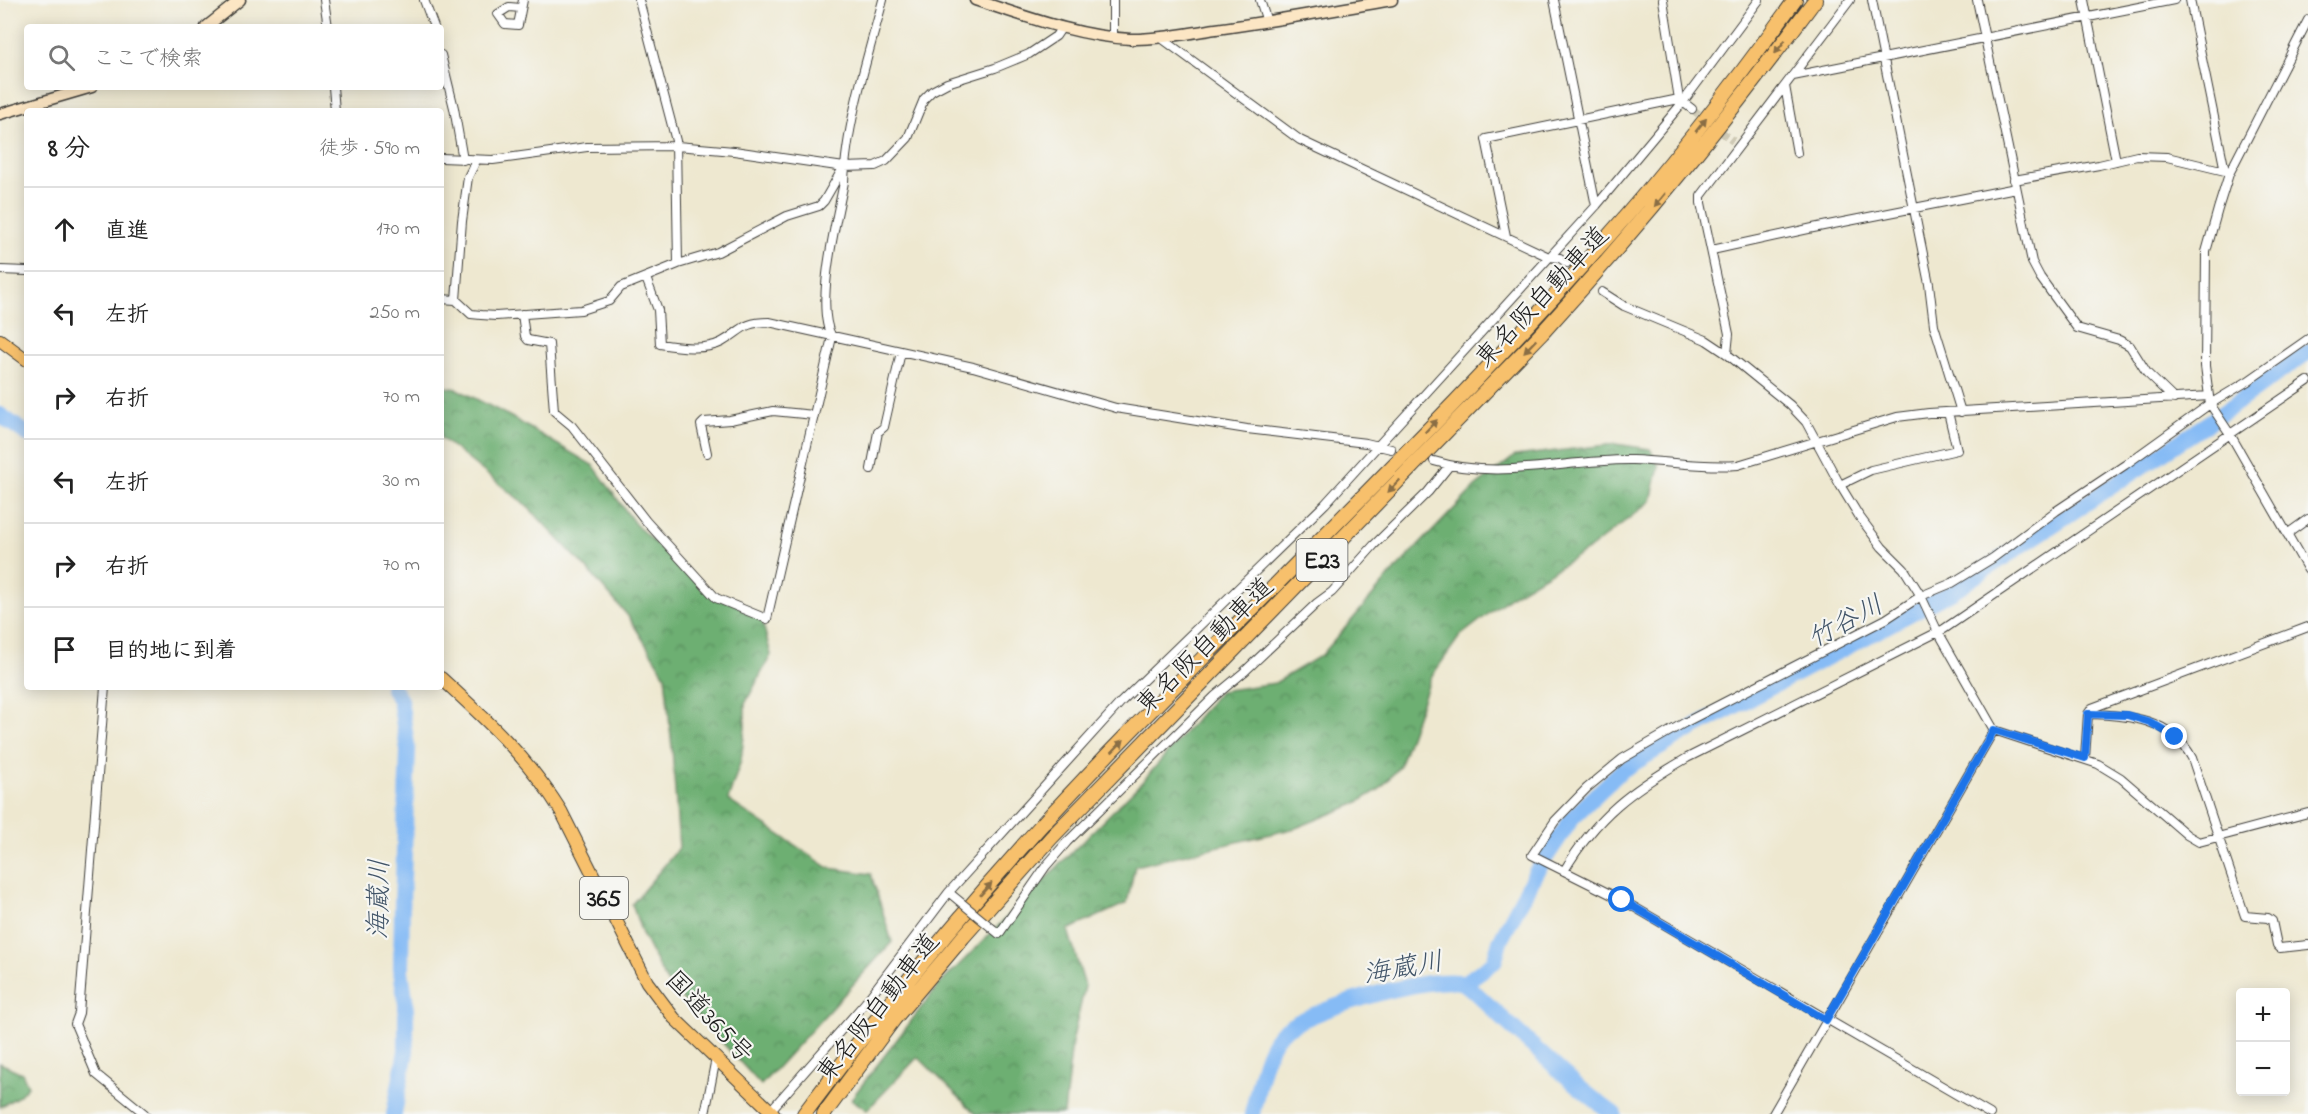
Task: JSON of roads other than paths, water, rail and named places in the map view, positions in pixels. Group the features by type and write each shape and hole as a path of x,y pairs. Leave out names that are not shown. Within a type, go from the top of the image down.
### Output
{"highway":[{"name":"東名阪自動車道","path":"804,1114 951,928 1040,828 1172,689 1483,373 1606,239 1731,88 1795,0"},
{"name":"東名阪自動車道","path":"824,1114 894,1019 1051,838 1485,392 1617,250 1742,98 1815,0"},
{"path":"0,340 24,358"},
{"name":"国道365号","path":"444,681 515,748 547,788 561,811 647,982 674,1018 772,1112"}],"main road":[{"path":"210,24 240,0"},
{"path":"975,0 1062,27 1131,39 1267,22 1392,0"},
{"path":"0,114 82,90"}],"street":[{"path":"324,0 328,24"},
{"path":"424,0 433,24"},
{"path":"639,0 677,146 678,264"},
{"path":"522,314 525,336 528,340 549,344 554,411 572,426 646,521 716,598 767,619 832,337 828,330 825,295 844,167 858,94 883,0"},
{"path":"1113,0 1113,37"},
{"path":"1260,0 1267,22"},
{"path":"1554,0 1596,206"},
{"path":"1662,0 1681,100 1692,109"},
{"path":"772,1112 865,1003 951,894 1121,702 1325,504 1596,206 1759,0"},
{"path":"1728,354 1729,334 1701,196 1736,144 1793,76 1850,0"},
{"path":"1872,0 1929,284 1934,325 1961,412"},
{"path":"1977,0 2032,262 2040,277 2077,328 2119,340 2130,346 2147,373 2174,399"},
{"path":"2084,0 2116,161"},
{"path":"1793,76 2174,0"},
{"path":"2190,0 2227,172"},
{"path":"2308,20 2227,172 2206,252 2205,366 2211,403 2308,570"},
{"path":"444,158 476,160 587,147 677,146 734,151 844,167 875,166 886,161 908,138 924,99 932,91 947,83 995,68 1029,54 1056,36 1062,27"},
{"path":"1160,37 1300,140 1549,257 1560,258 1567,263"},
{"path":"444,67 463,160"},
{"path":"1785,86 1797,153"},
{"path":"333,90 335,108"},
{"path":"1506,236 1486,139 1681,100"},
{"path":"1712,250 1914,208 2138,156 2153,155 2227,172"},
{"path":"456,300 468,177 476,160"},
{"path":"444,299 456,300 471,314 496,316 581,310 602,304 609,301 621,287 678,264 718,252 787,216 819,206 844,167"},
{"path":"0,270 24,271"},
{"path":"646,278 658,310 660,344 676,347 710,346 722,342 738,329 754,322 769,322 973,367 1116,408 1247,429 1328,437 1391,449"},
{"path":"1602,292 1624,306 1706,340 1728,354 1790,405 1806,422 1859,516 1882,547 1904,569 1994,730 2098,764 2121,778 2187,835 2199,842 2308,813"},
{"path":"1990,1114 1622,900 1532,855 1556,821 1587,788 1622,759 1684,723 1886,620 1993,558 2211,403 2248,381 2308,339"},
{"path":"871,469 879,432 884,427 901,352"},
{"path":"1562,870 1598,822 1651,779 1937,630 2228,431 2308,381"},
{"path":"1434,461 1449,466 1498,469 1630,460 1721,467 1764,458 1897,417 2174,399 2211,403"},
{"path":"707,453 701,425 704,422 730,420 773,411 814,415"},
{"path":"1840,485 1871,470 1957,450 1948,412"},
{"path":"951,894 999,934 1046,866 1067,842 1215,696 1332,592 1374,545 1428,492 1449,466"},
{"path":"2287,534 2308,519"},
{"path":"2085,758 2088,714 2092,708 2308,627"},
{"path":"105,690 79,1013 75,1024 96,1074 145,1114"},
{"path":"2088,714 2127,715 2150,722 2175,737 2186,747 2192,758 2245,916 2268,918 2272,921 2277,945 2280,948 2308,945"},
{"path":"1773,1114 1994,730"},
{"path":"705,1114 716,1058"}],"waterway":[{"name":"竹谷川","path":"1464,983 1494,962 1500,941 1536,872 1573,817 1621,771 1688,731 1951,592 2211,421 2308,352"},
{"name":"海蔵川","path":"0,415 24,432"},
{"name":"海蔵川","path":"394,690 400,700 408,751 401,971 406,1004 406,1051 394,1114"},
{"name":"海蔵川","path":"1252,1114 1268,1052 1278,1036 1290,1026 1337,1006 1366,997 1396,989 1447,981 1466,985 1556,1067 1614,1114"}],"tunnel":[{"path":"1692,109 1733,141"}]}
